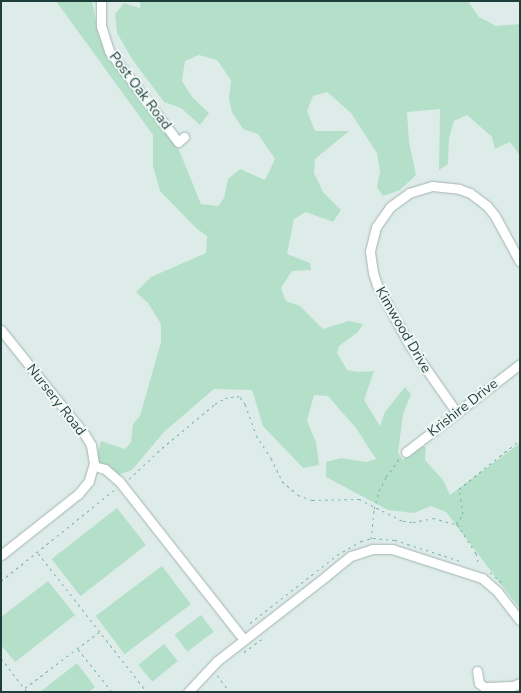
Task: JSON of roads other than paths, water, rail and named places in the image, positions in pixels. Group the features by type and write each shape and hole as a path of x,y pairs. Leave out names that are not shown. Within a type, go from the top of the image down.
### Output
{"street":[{"name":"Post Oak Road","path":"101,1 101,26 109,51 178,142 184,137"},
{"name":"Kimwood Drive","path":"457,413 410,346 377,285 370,251 376,227 390,207 409,193 432,186 459,189 470,193 487,206 495,216 520,262"},
{"name":"Nursery Road","path":"1,330 85,435 94,454 94,466"},
{"name":"Krishire Drive","path":"406,452 520,364"},
{"path":"1,555 78,494 90,481 94,466 105,469 122,484 244,640"},
{"path":"188,692 213,665 351,556 361,552 382,548 392,549 482,578 497,591 520,620"},
{"path":"478,671 479,683 484,687 513,686 520,683"}]}
